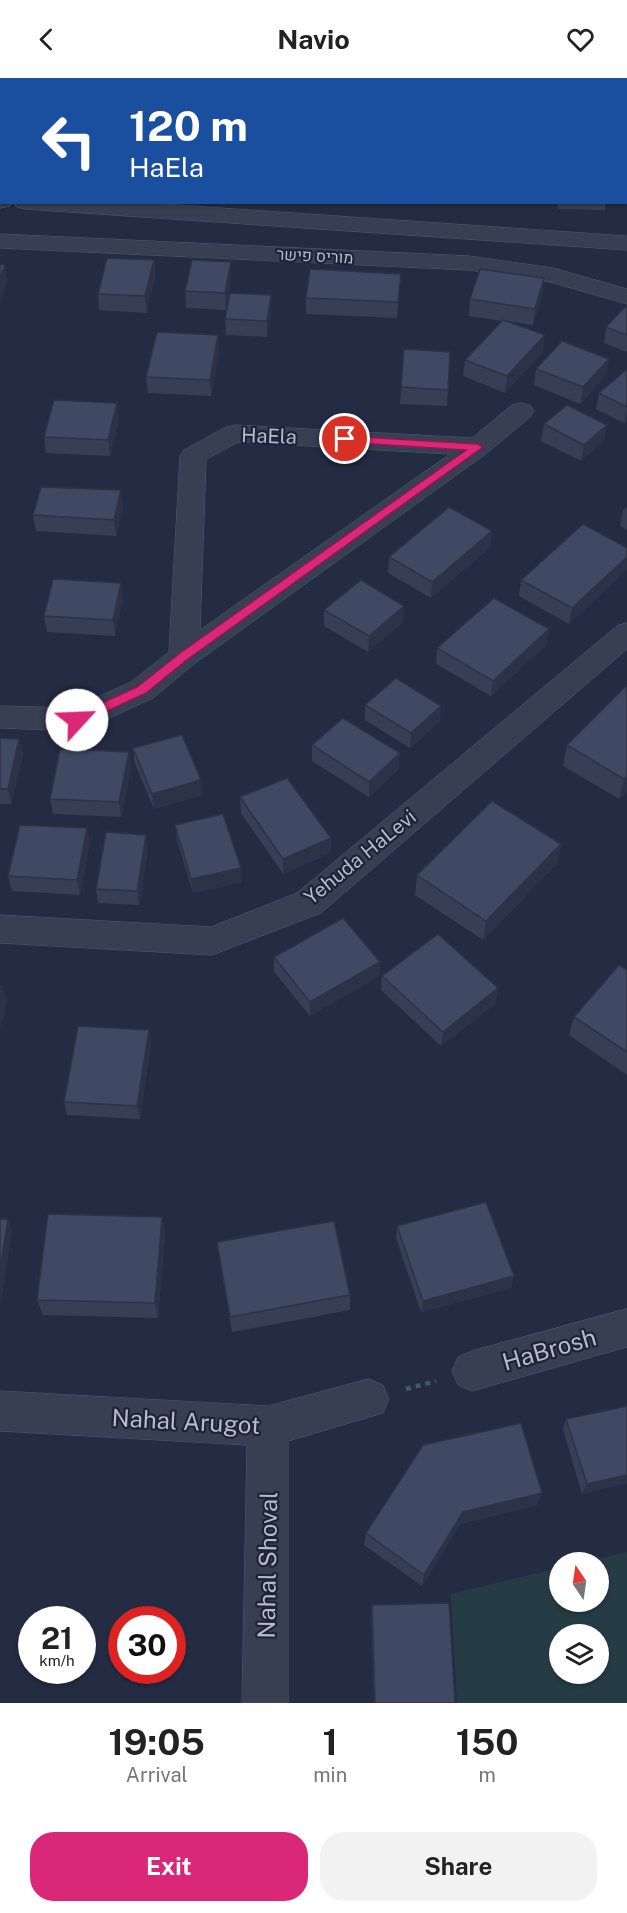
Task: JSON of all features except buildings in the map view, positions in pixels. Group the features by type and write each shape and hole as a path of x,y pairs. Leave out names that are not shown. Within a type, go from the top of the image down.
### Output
{"street":[{"name":"מוריס פישר","path":"54,204 627,243"},
{"name":"מוריס פישר","path":"0,242 469,263 553,274 627,297"},
{"path":"0,717 77,720 141,690 184,656 478,447 521,411"},
{"name":"HaEla","path":"184,656 193,456 235,433 478,447"},
{"name":"Yehuda HaLevi","path":"0,929 212,941 309,903 627,633"},
{"name":"HaBrosh","path":"472,1371 627,1328"},
{"name":"Nahal Arugot","path":"0,1411 268,1426 369,1399"},
{"name":"Nahal Shoval","path":"265,1703 268,1426"}],"path":[{"path":"369,1399 472,1371"}],"shaded area":[{"path":"627,1552 627,1703 457,1703 451,1594 549,1570 549,1612 609,1612 609,1556"}],"route":[{"path":"77,720 141,690 184,656 478,447 345,439"}]}
